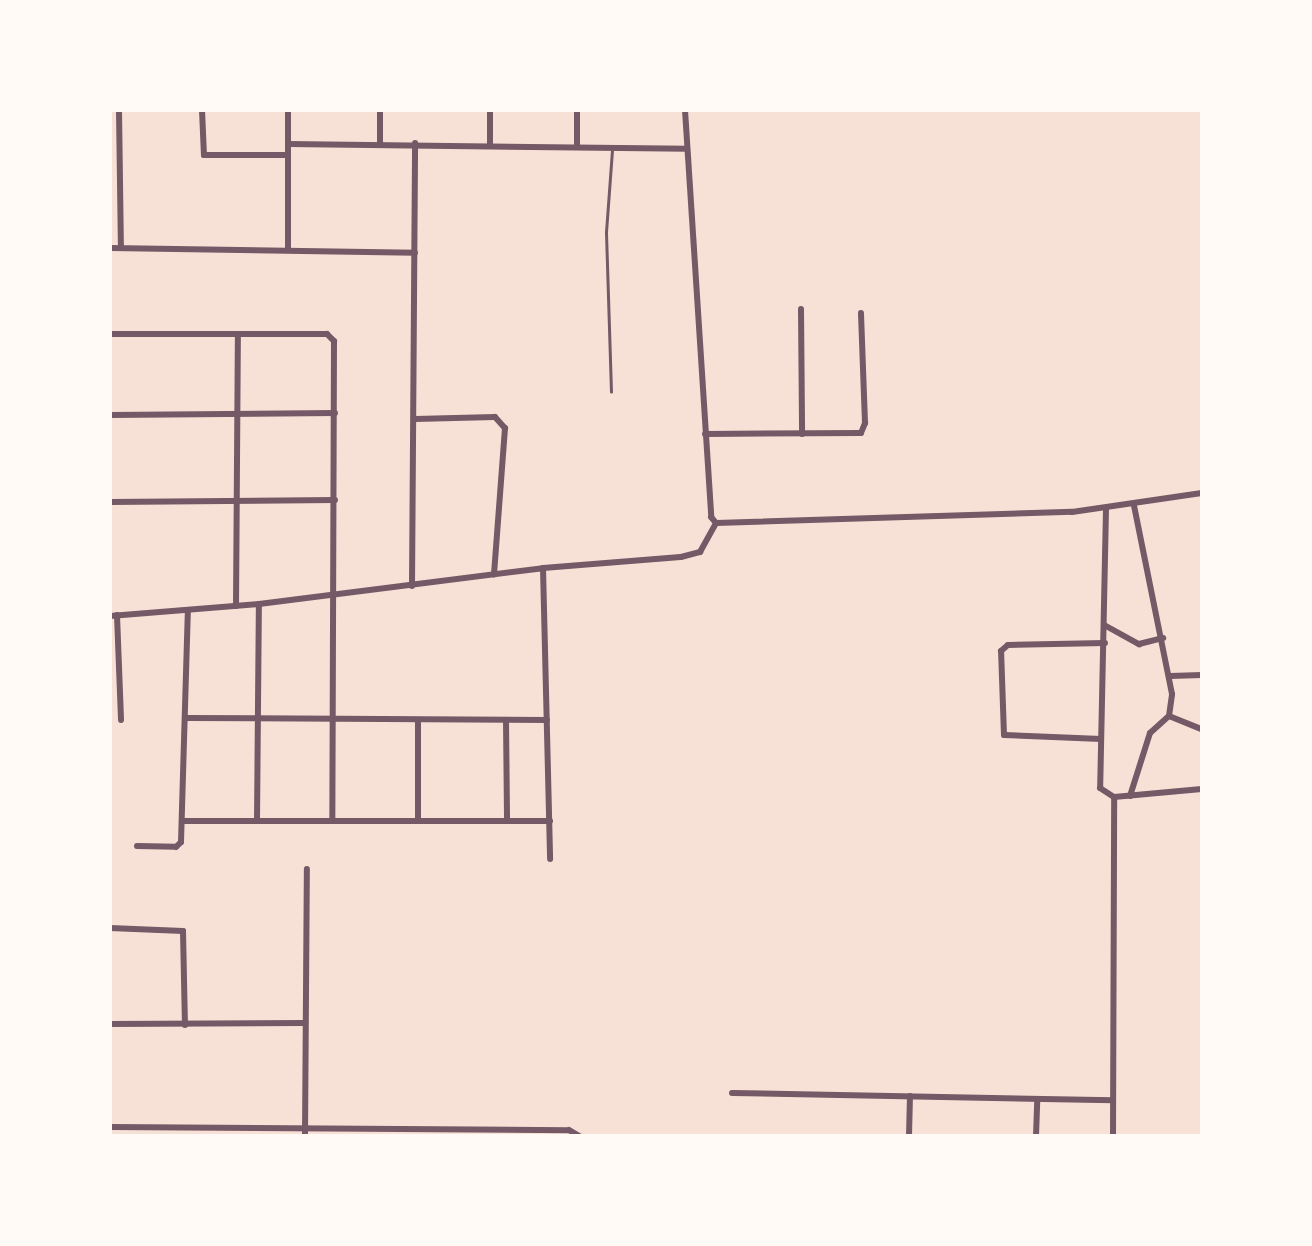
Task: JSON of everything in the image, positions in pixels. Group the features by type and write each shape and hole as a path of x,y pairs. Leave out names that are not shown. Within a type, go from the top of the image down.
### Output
{"street":[{"path":"119,110 121,248"},
{"path":"202,110 204,155 288,155"},
{"path":"288,110 288,250"},
{"path":"380,110 380,143"},
{"path":"489,144 490,110"},
{"path":"577,110 577,145"},
{"path":"685,110 711,517 716,523"},
{"path":"412,586 415,143"},
{"path":"288,144 613,145 687,149"},
{"path":"110,248 415,253"},
{"path":"801,309 802,434"},
{"path":"705,434 855,434 864,430 861,313"},
{"path":"110,334 332,336 335,413 336,720 332,821"},
{"path":"236,606 240,414 238,335"},
{"path":"110,415 335,413"},
{"path":"415,419 502,420 505,428 495,575"},
{"path":"716,523 1106,509 1202,493"},
{"path":"110,502 335,500"},
{"path":"1130,796 1150,733 1169,716 1170,676 1134,505"},
{"path":"1106,509 1106,626 1100,788 1114,797 1202,789"},
{"path":"121,720 114,615 259,604 543,568 691,556 708,543 716,523"},
{"path":"543,568 550,859"},
{"path":"257,821 259,604"},
{"path":"137,846 179,846 186,718 188,610"},
{"path":"1106,626 1139,644 1163,638"},
{"path":"1101,739 1004,734 1001,651 1007,645 1105,643"},
{"path":"1170,676 1202,675"},
{"path":"1169,716 1202,729"},
{"path":"186,718 547,720"},
{"path":"418,720 418,821"},
{"path":"506,720 507,821"},
{"path":"1113,1136 1114,797"},
{"path":"181,821 550,821"},
{"path":"305,1132 307,869"},
{"path":"110,928 183,930 185,1025"},
{"path":"110,1024 304,1023"},
{"path":"732,1093 1113,1100"},
{"path":"909,1096 909,1136"},
{"path":"1036,1136 1037,1099"},
{"path":"110,1127 164,1132 569,1130 579,1136"}],"lane":[{"path":"611,392 606,232 613,145"}]}
